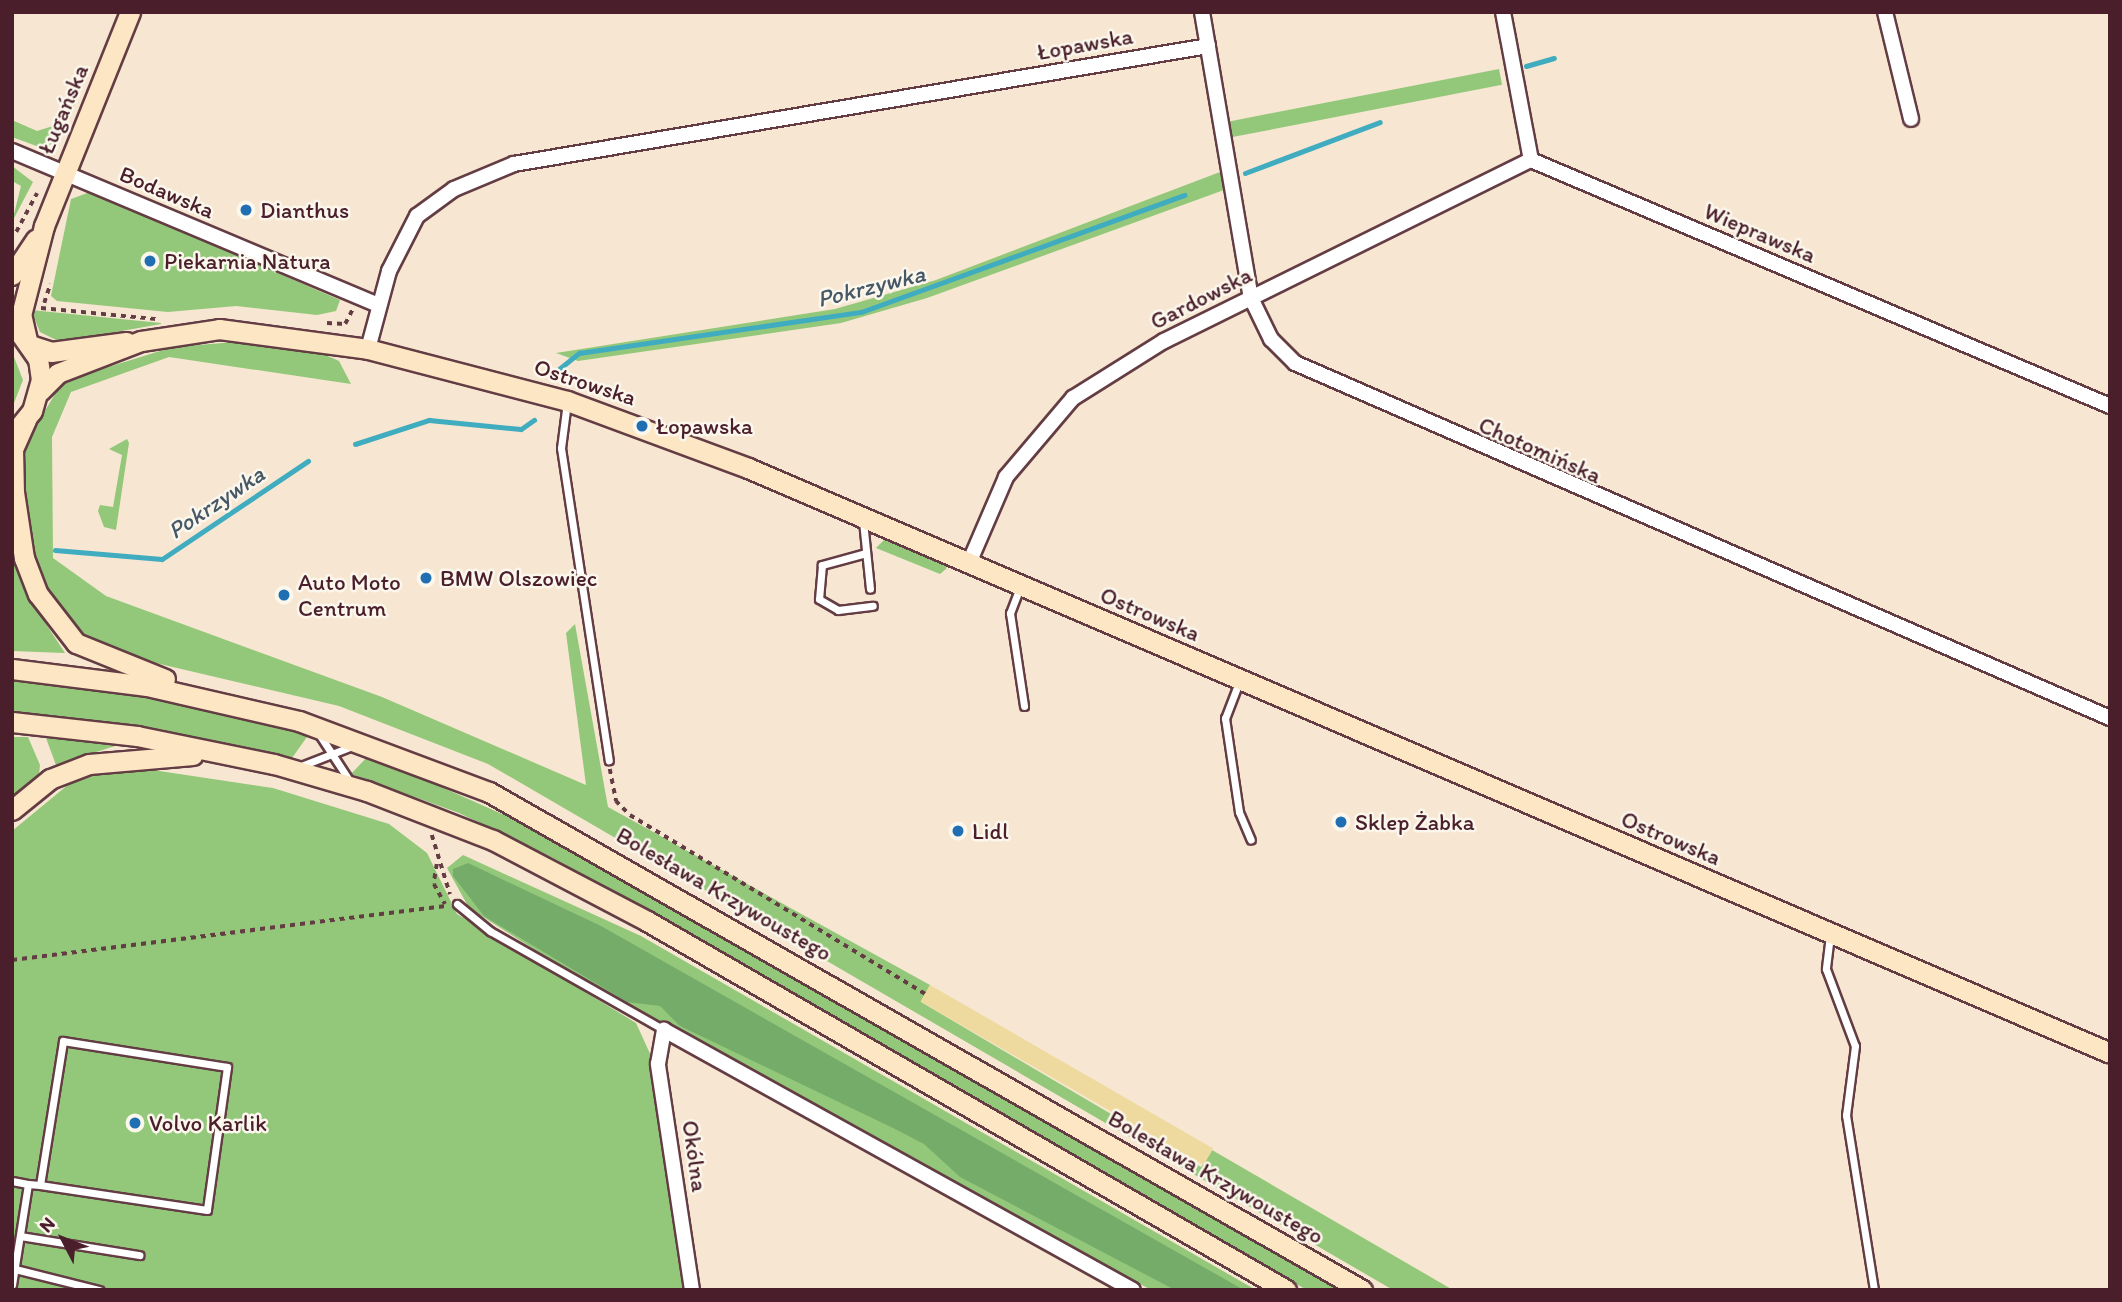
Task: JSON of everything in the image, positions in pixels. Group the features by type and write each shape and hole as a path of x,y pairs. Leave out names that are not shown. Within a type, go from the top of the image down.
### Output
{"main road":[{"name":"Ługańska","path":"40,391 23,337 21,315 44,226 130,12"},
{"name":"Ługańska","path":"12,275 44,226"},
{"name":"Ostrowska","path":"23,337 51,352 141,341 195,330 252,330 368,349 567,401 863,516 2110,1053"},
{"name":"Ostrowska","path":"40,391 58,373 141,341"},
{"path":"40,391 19,426 13,455 19,532 34,585 55,620 102,658 228,702"},
{"name":"Bolesława Krzywoustego","path":"12,668 228,702 366,743 461,780 571,835 1362,1290"},
{"path":"12,722 236,756 367,791 427,813 630,911 1286,1290"},
{"path":"12,810 50,779 89,764 236,756"}],"street":[{"name":"Chotomińska","path":"1202,12 1251,298 1284,354 1338,387 2110,718"},
{"path":"1503,12 1531,160"},
{"path":"1885,12 1911,119"},
{"name":"Łopawska","path":"379,305 417,216 454,190 514,164 1208,46"},
{"name":"Bodawska","path":"12,151 379,305"},
{"name":"Gardowska","path":"969,563 1006,477 1073,398 1155,346 1531,160"},
{"name":"Wieprawska","path":"1531,160 2110,405"},
{"path":"368,349 379,305"},
{"path":"664,1030 1133,1290"},
{"name":"Okólna","path":"664,1030 657,1047 692,1290"}],"lane":[{"path":"567,401 561,447 609,760"},
{"path":"863,516 870,589"},
{"path":"866,553 822,565 819,599 838,610 873,606"},
{"path":"1020,585 1010,613 1024,706"},
{"path":"1240,679 1225,718 1239,812 1251,840"},
{"path":"299,721 316,730 351,783 367,791"},
{"path":"287,768 366,743"},
{"path":"457,904 506,940 664,1030"},
{"path":"1830,934 1826,970 1855,1046 1846,1115 1874,1290"},
{"path":"12,1181 207,1210 227,1067 63,1041 40,1185"},
{"path":"12,1285 28,1184"},
{"path":"20,1236 139,1255"},
{"path":"15,1269 99,1290"}],"path":[{"path":"609,760 616,801 630,815 925,994"},
{"path":"12,960 457,904 438,862 427,813"},
{"path":"438,862 434,884 447,906"}],"green space":[{"path":"1499,69 1502,85 1231,137 1228,122"},
{"path":"69,89 80,93 58,141 42,148 12,137 12,120 37,131 53,126"},
{"path":"12,166 33,182 12,222 21,186 12,181"},
{"path":"1220,172 1224,190 927,298 841,323 578,361 556,353 835,309 936,280"},
{"path":"90,192 340,300 336,311 317,315 236,306 168,312 57,301 51,296 71,199"},
{"path":"31,310 161,324 60,342 40,332"},
{"path":"235,342 321,353 339,361 351,384 169,357 71,392 52,437 53,558 106,596 382,697 586,785 566,633 575,624 608,807 930,985 921,1002 1201,1167 1212,1150 1453,1290 1393,1290 488,764 339,706 113,653 79,633 46,586 33,549 21,454 29,437 63,381 173,347"},
{"path":"12,352 23,380 12,408"},
{"path":"127,439 129,443 116,530 104,527 98,511 100,505 113,507 122,455 109,449"},
{"path":"886,538 948,564 946,569 940,574 876,548"},
{"path":"12,550 27,595 65,653 12,651"},
{"path":"12,680 160,699 309,734 292,758 152,728 12,712"},
{"path":"12,737 28,737 40,765 39,775 12,798"},
{"path":"46,738 116,743 118,745 56,765"},
{"path":"369,755 545,833 1341,1290 1307,1290 553,858 459,813 351,774"},
{"path":"146,769 273,788 389,824 427,853 457,914 636,1023 652,1058 685,1290 12,1290 12,831 69,784 102,773"},
{"path":"463,855 641,936 1256,1290 1151,1290 710,1045 636,1014 469,908 447,868"},
{"path":"468,863 601,926 1244,1290 1175,1290 960,1177 924,1144 680,1026 660,1006 627,1002 484,916 453,876 453,869"}],"sand":[{"path":"930,985 1213,1148 1204,1165 920,1001"}],"waterway":[{"name":"Pokrzywka","path":"1526,66 1554,58"},
{"name":"Pokrzywka","path":"1245,173 1380,122"},
{"name":"Pokrzywka","path":"559,369 579,353 861,312 1184,195"},
{"name":"Pokrzywka","path":"355,444 429,420 521,429 534,420"},
{"name":"Pokrzywka","path":"55,550 162,559 308,461"}],"place":[{"name":"Dianthus","path":"246,210"},
{"name":"Piekarnia Natura","path":"150,261"},
{"name":"Łopawska","path":"642,426"},
{"name":"BMW Olszowiec","path":"426,578"},
{"name":"Auto Moto Centrum","path":"284,595"},
{"name":"Sklep Żabka","path":"1341,822"},
{"name":"Lidl","path":"958,831"},
{"name":"Volvo Karlik","path":"135,1123"}]}
